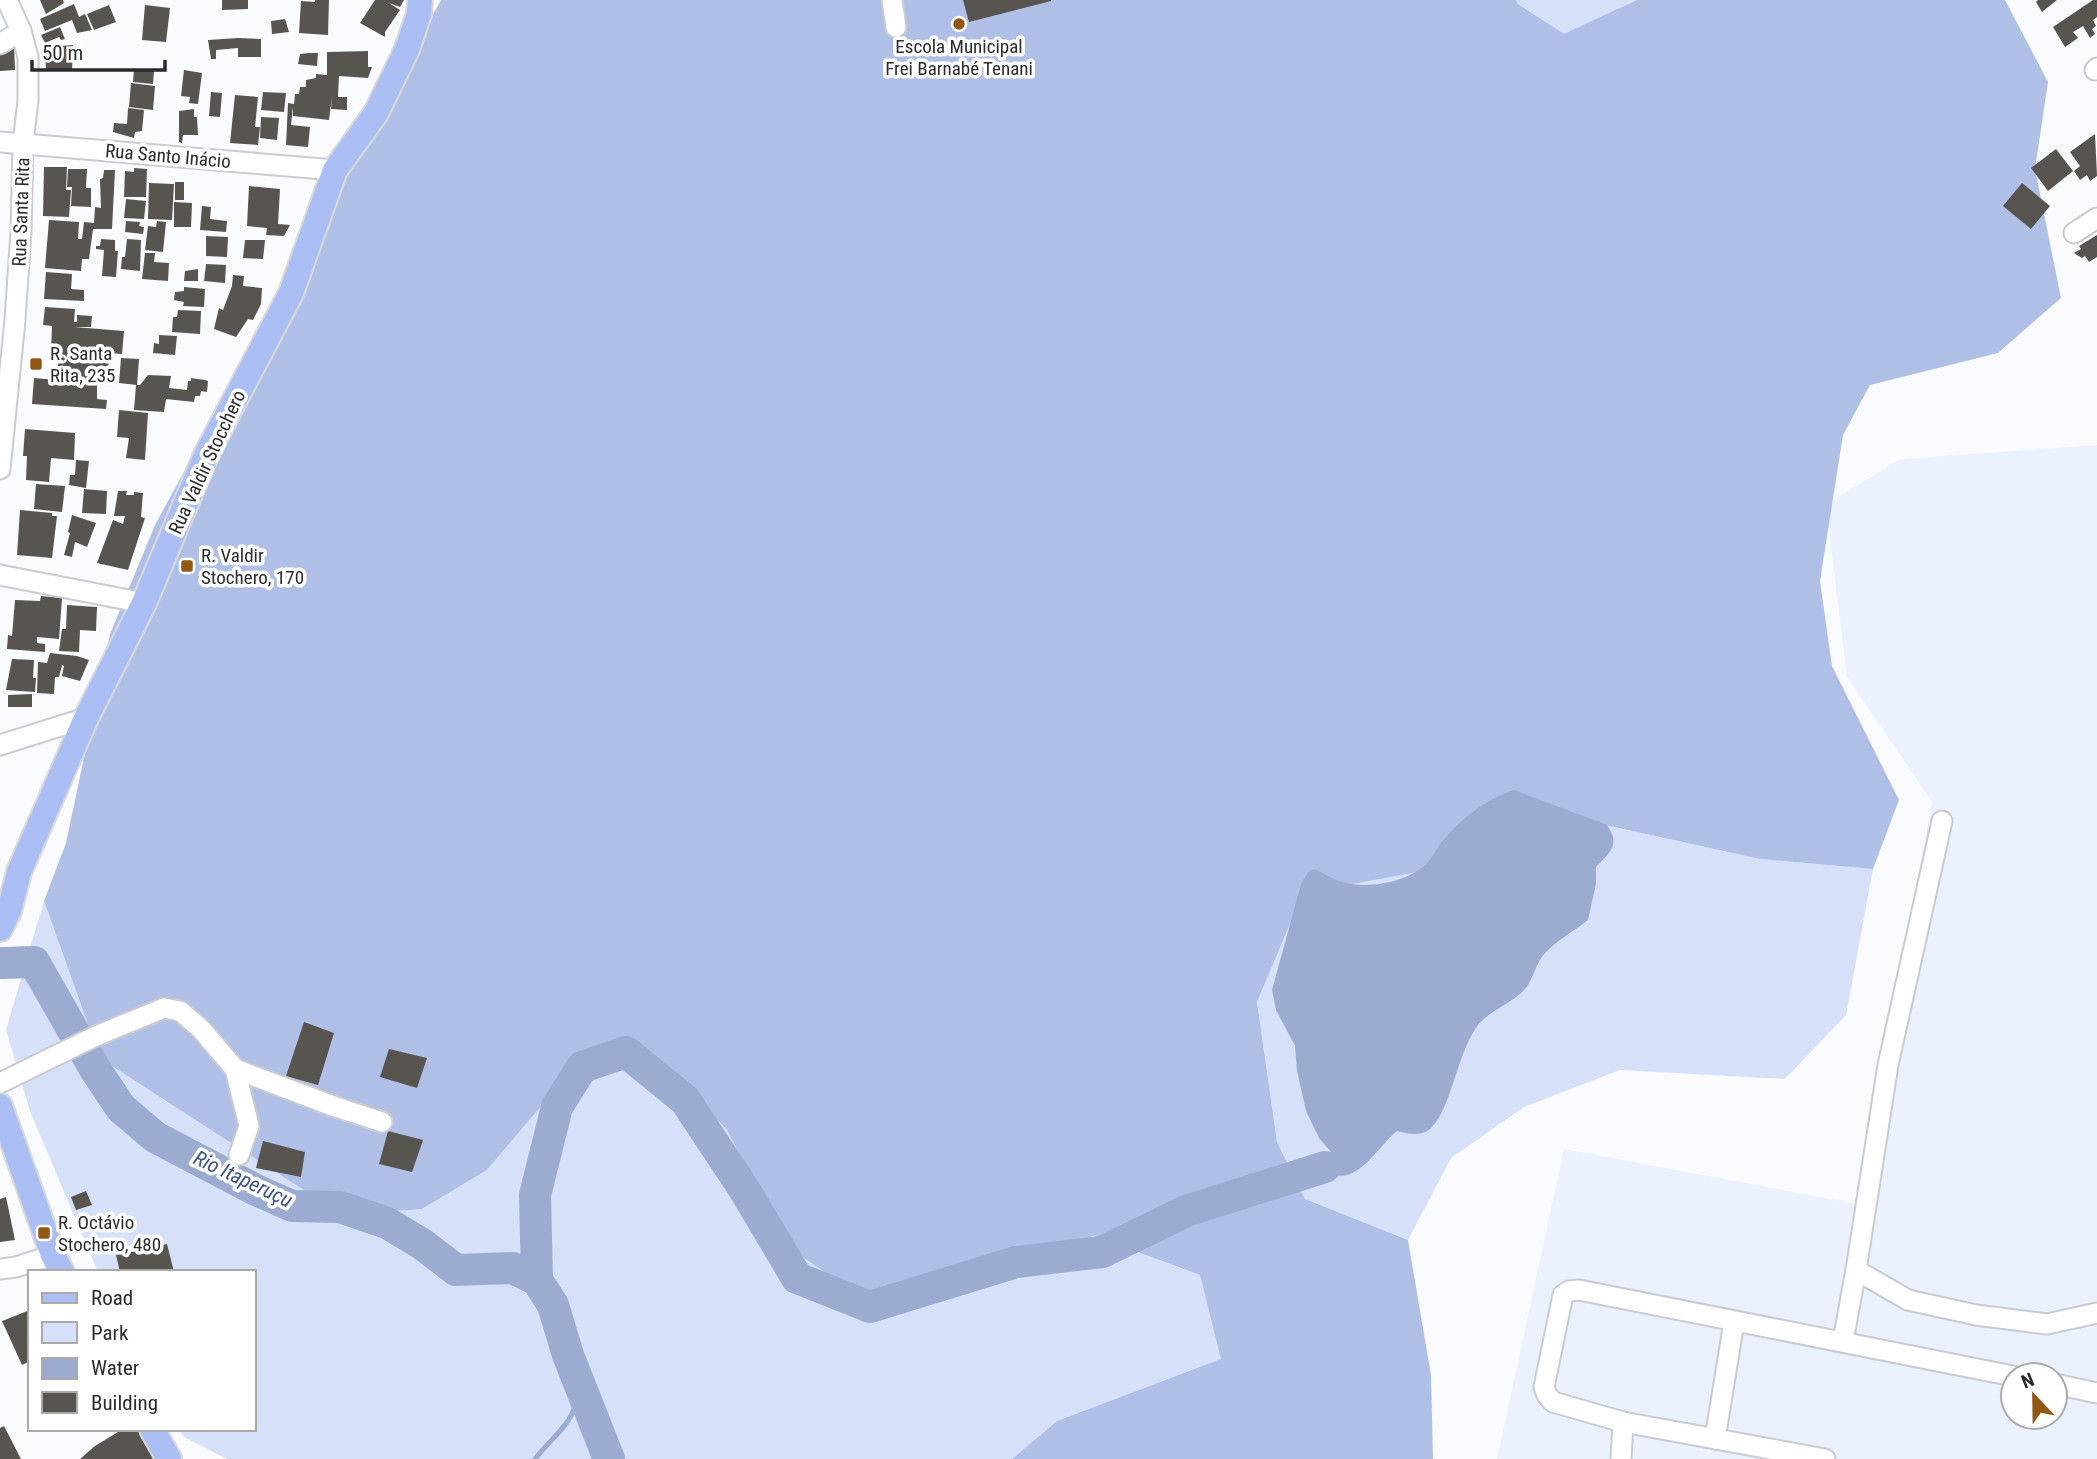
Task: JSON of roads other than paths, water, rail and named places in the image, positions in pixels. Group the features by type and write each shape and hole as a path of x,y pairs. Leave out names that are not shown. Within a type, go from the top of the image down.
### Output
{"main road":[{"name":"Rua Valdir Stocchero","path":"0,929 12,900 9,876 144,603 207,453 291,293 335,170 376,113 407,49 419,14 420,0"},
{"path":"0,1106 58,1264"},
{"path":"153,1431 169,1459"}],"street":[{"name":"Rua Santa Rita","path":"0,469 8,320 21,232 23,143 28,101 28,57 21,31 7,0"},
{"path":"892,0 896,27"},
{"path":"0,44 21,31"},
{"name":"Rua Santo Inácio","path":"0,142 335,170"},
{"path":"2074,233 2097,218"},
{"path":"0,575 144,603"},
{"path":"0,744 86,718"},
{"path":"1843,1341 1888,1065 1942,821"},
{"path":"0,1083 96,1036 164,1008 180,1011 201,1029 235,1069 249,1126 239,1156"},
{"path":"235,1069 382,1122"},
{"path":"0,1269 58,1264"},
{"path":"1856,1270 1908,1300 1976,1315 2047,1324 2097,1313"},
{"path":"1825,1459 1623,1422 1553,1402 1544,1387 1563,1296 1569,1291 1579,1290 1999,1373"},
{"path":"1715,1439 1734,1322"},
{"path":"2069,1387 2097,1393"},
{"path":"1621,1459 1623,1422"}],"water":[{"path":"1514,790 1607,825 1611,832 1612,848 1596,867 1596,884 1588,920 1546,952 1520,994 1478,1025 1465,1049 1444,1107 1432,1127 1420,1133 1397,1131 1355,1172 1345,1176 1335,1175 1325,1167 1331,1152 1319,1138 1306,1111 1297,1071 1295,1046 1276,1010 1272,990 1301,884 1308,872 1315,869 1339,881 1361,885 1384,883 1407,876 1427,863 1448,834 1465,818 1493,799"}],"waterway":[{"name":"Rio Itaperuçu","path":"2,963 34,962 95,1069 121,1108 155,1137 292,1206 340,1207 387,1223 422,1244 456,1270 513,1268 537,1280 553,1305 568,1355 609,1459"},
{"path":"537,1280 535,1195 557,1107 582,1067 626,1052 685,1100 744,1189 797,1278 870,1307 1016,1262 1102,1252 1186,1211 1325,1167"},
{"path":"535,1459 568,1421 581,1390"}],"place":[{"name":"Escola Municipal Frei Barnabé Tenani","path":"959,24"},
{"name":"R. Santa Rita, 235","path":"36,364"},
{"name":"R. Valdir Stochero, 170","path":"187,566"},
{"name":"R. Octávio Stochero, 480","path":"44,1233"}]}
